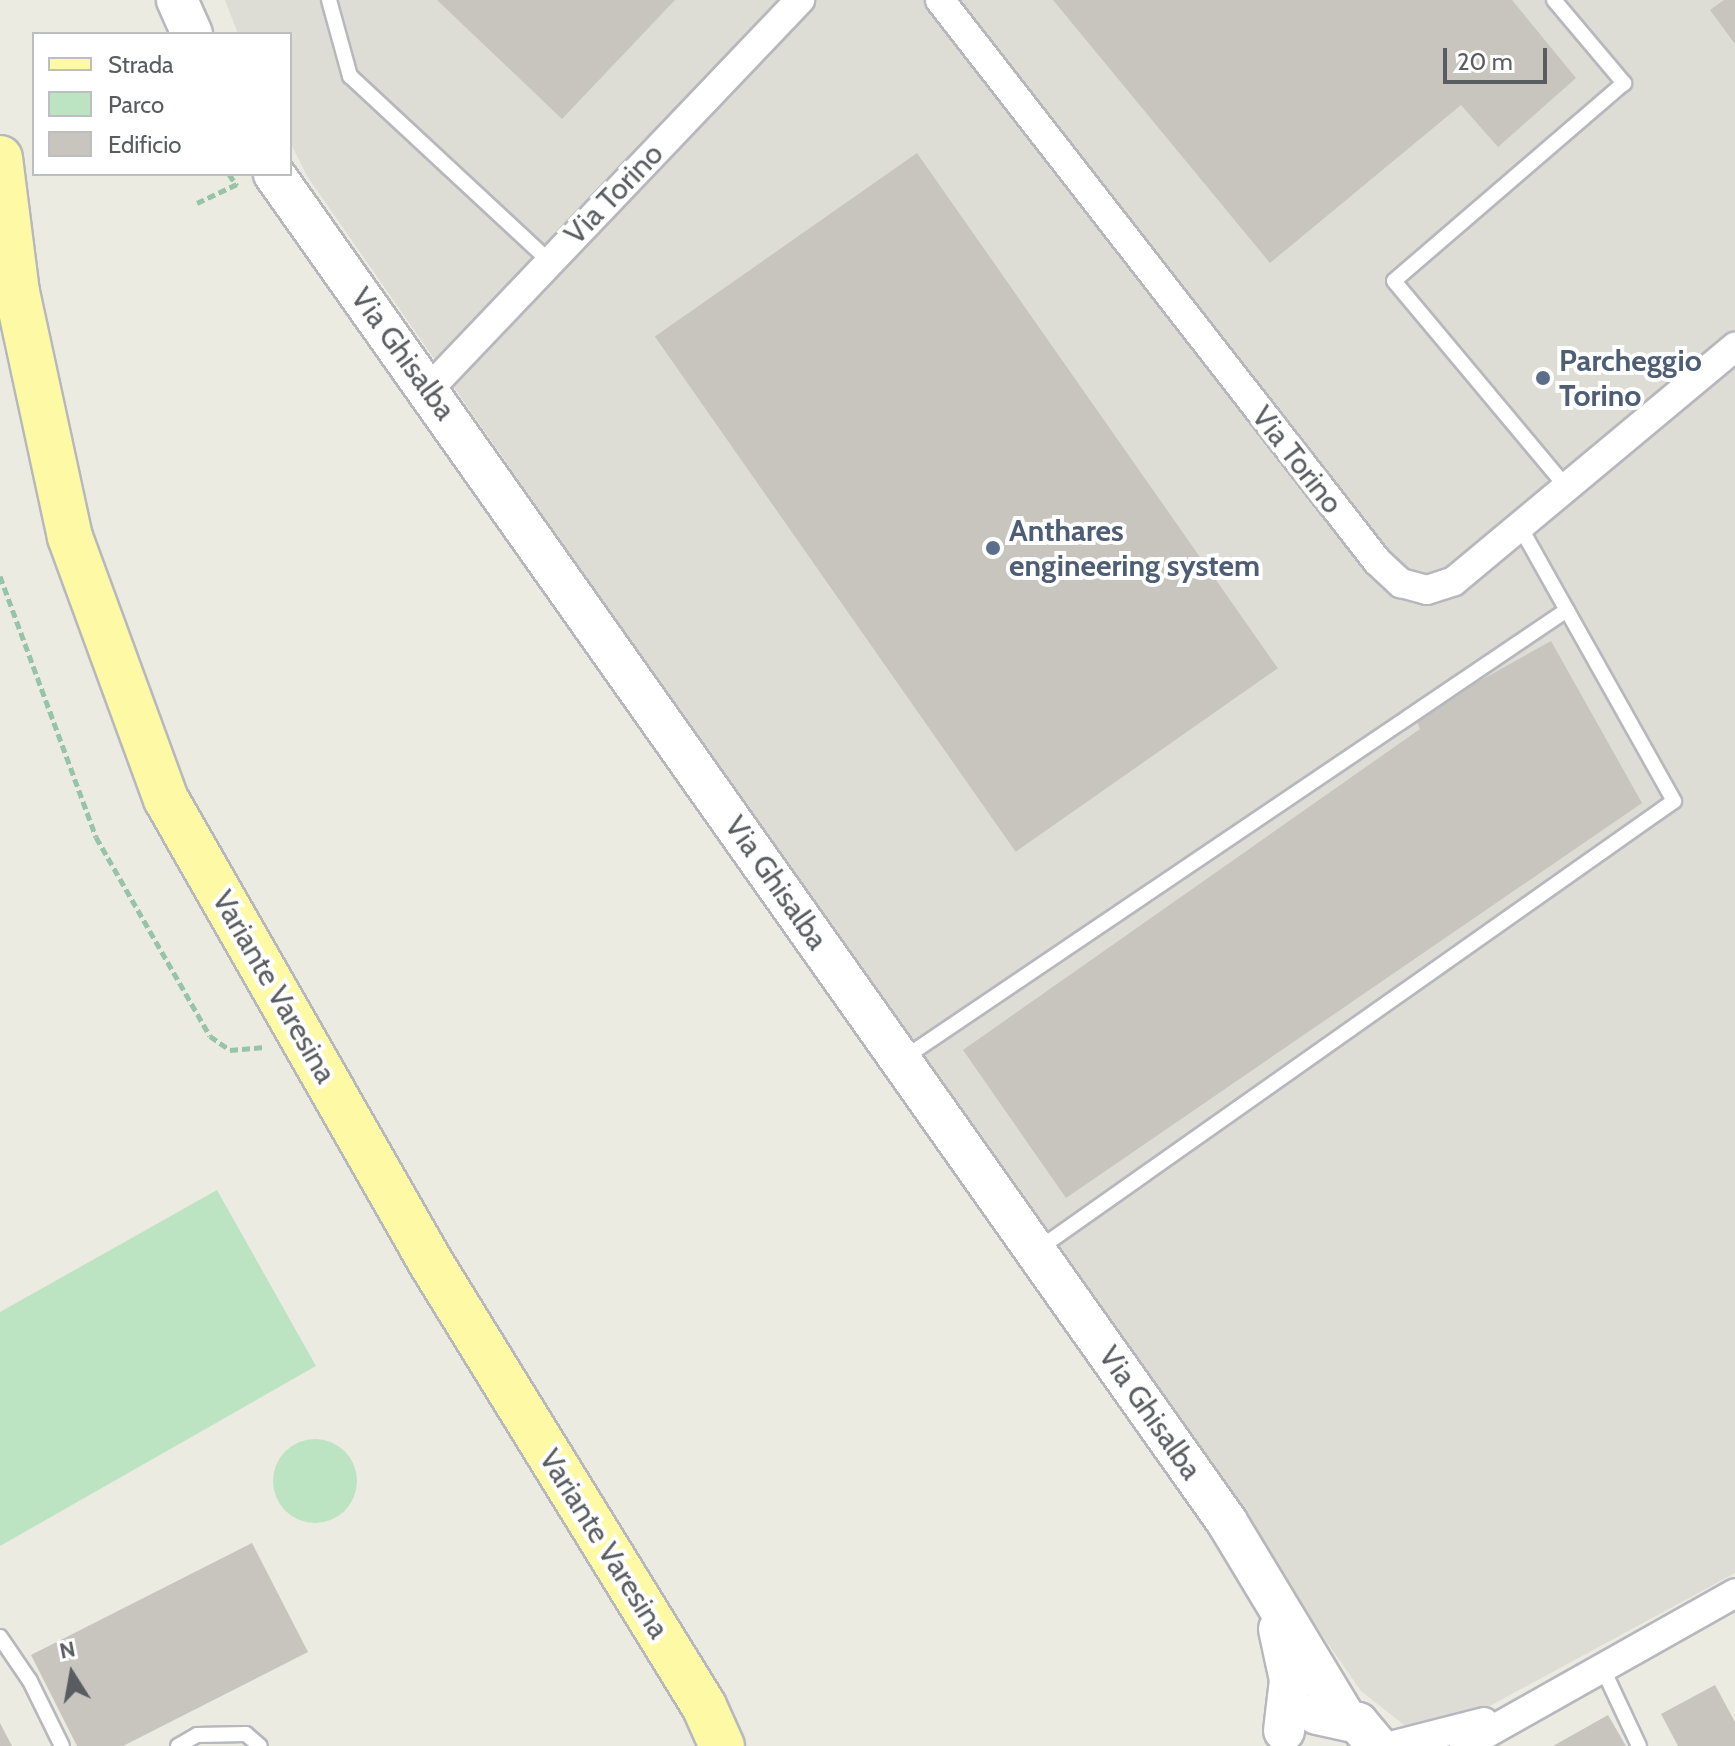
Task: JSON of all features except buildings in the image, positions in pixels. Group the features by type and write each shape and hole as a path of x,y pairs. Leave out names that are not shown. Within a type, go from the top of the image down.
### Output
{"main road":[{"name":"Variante Varesina","path":"0,158 17,292 70,537 166,799 431,1263 704,1706 722,1746"}],"street":[{"path":"177,0 191,32"},
{"name":"Via Torino","path":"429,389 800,0"},
{"name":"Via Torino","path":"940,0 1389,574 1413,588 1441,587 1520,527 1735,347"},
{"name":"Via Ghisalba","path":"261,177 429,389 1227,1522 1270,1598 1344,1716 1370,1733 1377,1746"},
{"path":"1464,1746 1735,1593"},
{"name":"Via Ghisalba","path":"1270,1598 1290,1680 1279,1739"},
{"path":"1390,1746 1444,1735 1538,1704"},
{"path":"1279,1739 1318,1714 1344,1716"}],"lane":[{"path":"329,0 350,76 549,261"},
{"path":"1554,0 1624,83 1394,281 1567,488"},
{"path":"1036,1250 1674,801 1520,527"},
{"path":"900,1060 1567,610"},
{"path":"0,1637 30,1681 62,1746"},
{"path":"1602,1667 1639,1746"},
{"path":"178,1746 197,1735 246,1734 260,1746"}],"path":[{"path":"197,203 261,177"},
{"path":"0,576 96,837 210,1036 230,1050 262,1048 299,1031"}],"shaded area":[{"path":"225,0 1735,0 1735,1573 1464,1720 1408,1728 1361,1691 307,176 292,146 292,32 237,32"}],"green space":[{"path":"217,1190 316,1366 0,1546 0,1312"},
{"path":"315,1439 338,1446 350,1458 357,1481 350,1504 338,1516 315,1523 292,1516 280,1504 273,1481 280,1458 292,1446"}],"place":[{"name":"Parcheggio Torino","path":"1543,378"},
{"name":"Anthares engineering system","path":"993,548"}]}
